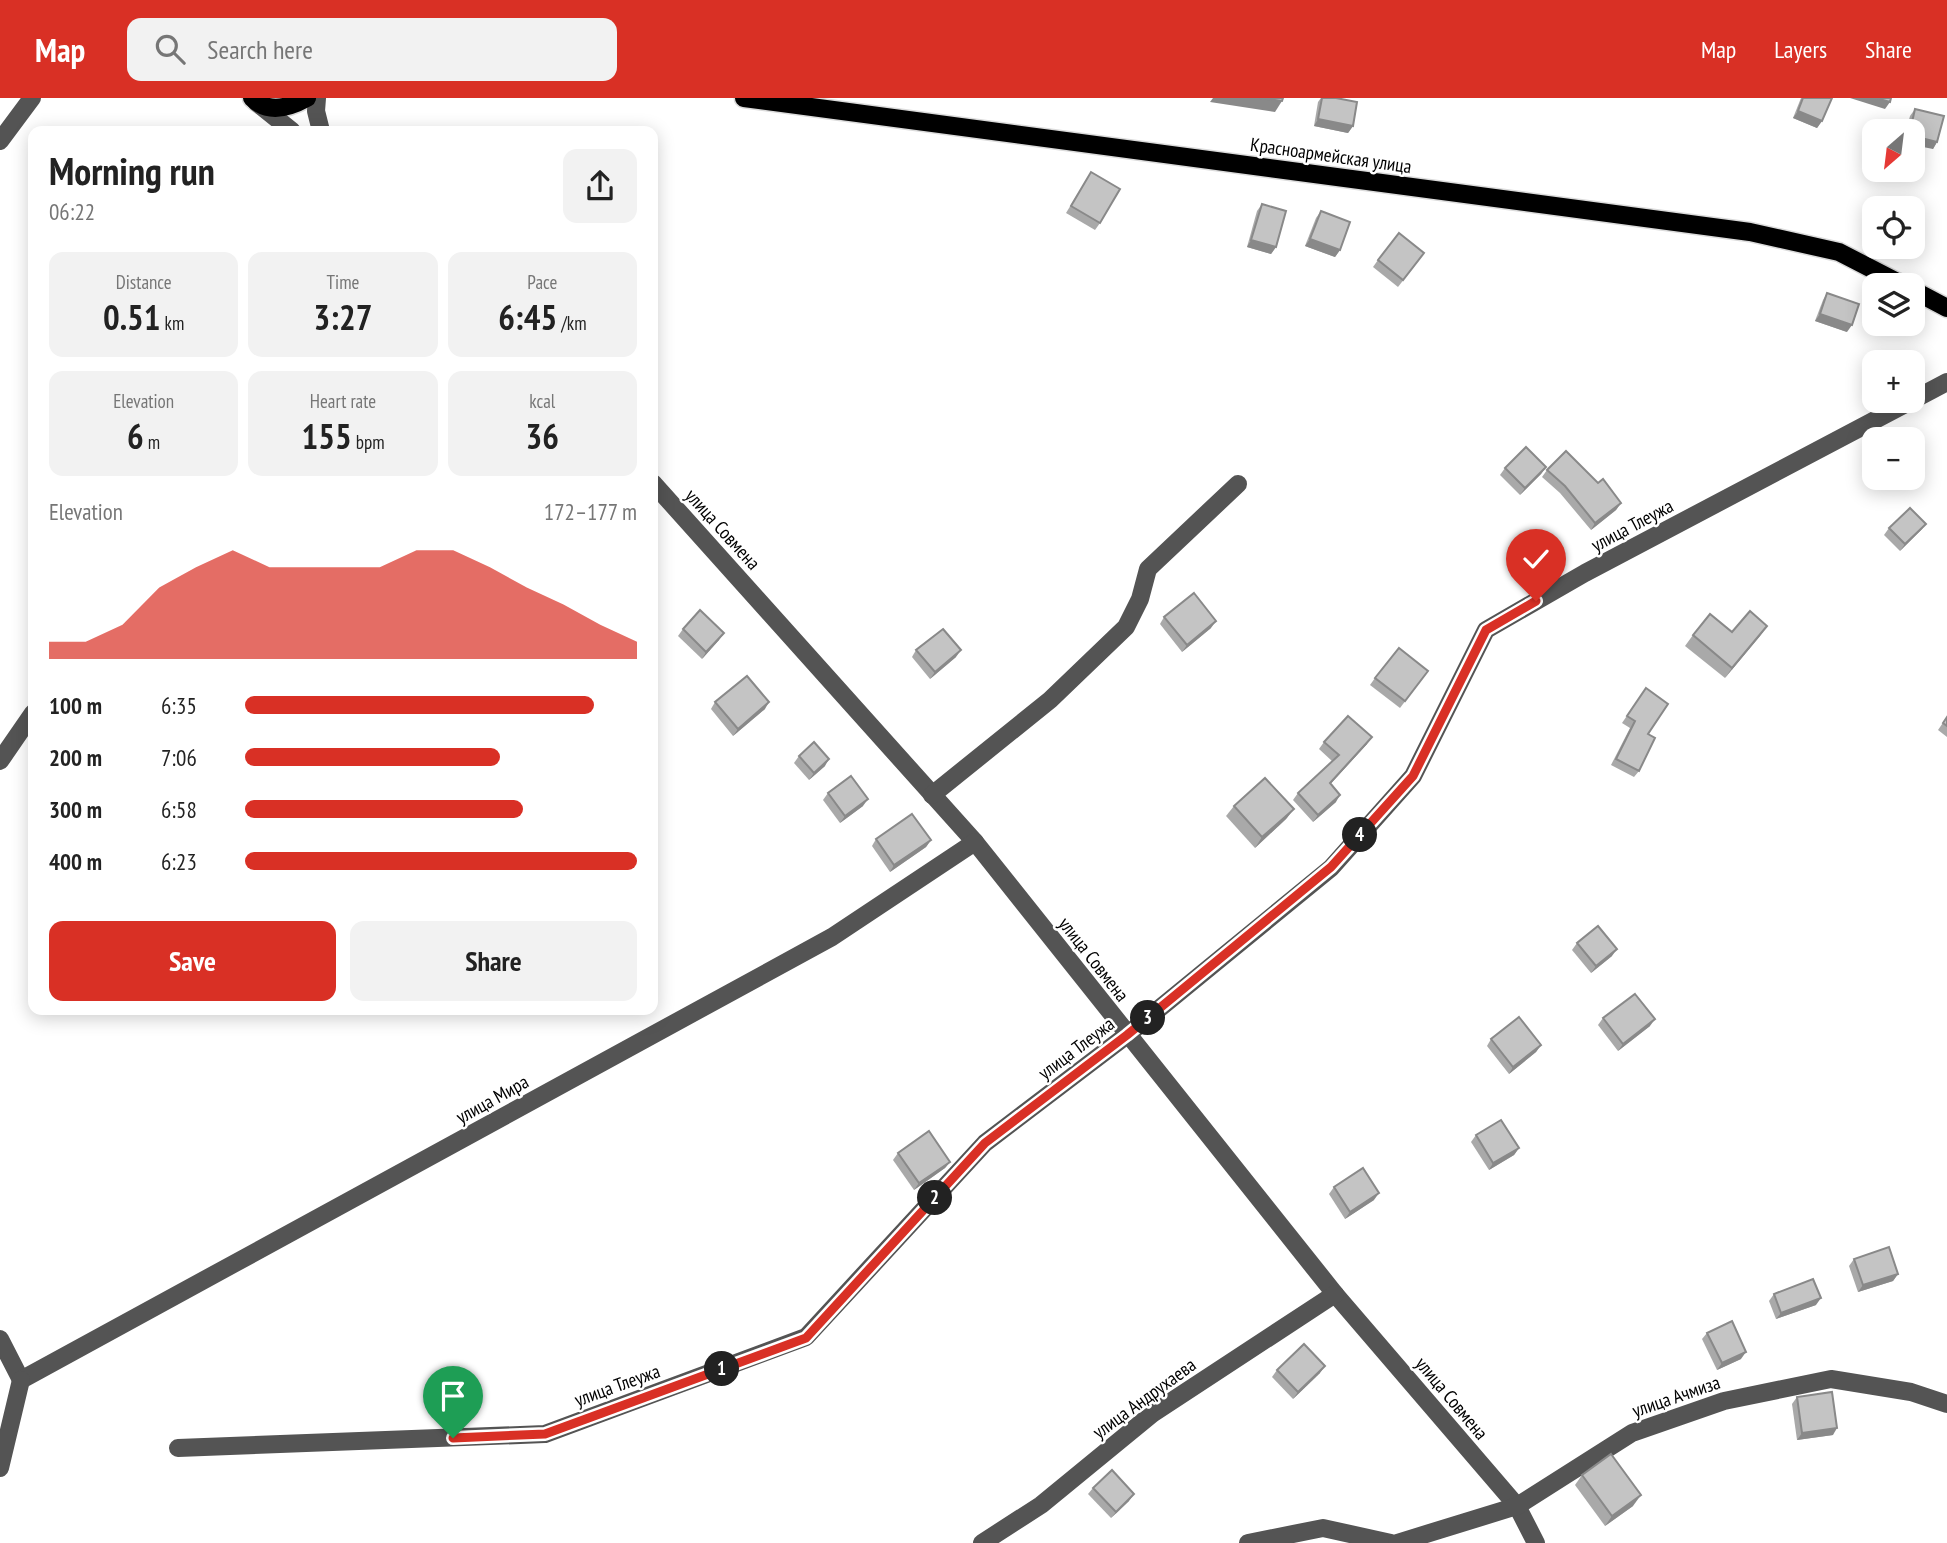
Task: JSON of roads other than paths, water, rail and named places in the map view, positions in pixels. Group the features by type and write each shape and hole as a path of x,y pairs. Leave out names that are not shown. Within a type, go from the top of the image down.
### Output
{"main road":[{"path":"253,99 273,108 292,107 307,98"},
{"name":"Красноармейская улица","path":"744,98 1750,232 1839,252 1880,273"},
{"path":"1925,296 1947,308"}],"street":[{"path":"0,141 32,98"},
{"path":"317,98 316,111 320,126"},
{"path":"253,99 286,126"},
{"name":"улица Тлеужа","path":"1925,393 1947,382"},
{"name":"улица Тлеужа","path":"178,1448 545,1434 806,1338 985,1143 1127,1035 1331,867 1413,776 1486,630 1585,573 1887,413"},
{"path":"932,795 1050,700 1126,626 1140,599 1148,569 1238,484"},
{"name":"улица Совмена","path":"658,489 975,842 1335,1293 1517,1506 1536,1543"},
{"path":"0,761 28,720"},
{"name":"улица Мира","path":"21,1380 832,937 975,842"},
{"name":"улица Андрухаева","path":"982,1543 1041,1505 1152,1414 1335,1293"},
{"path":"0,1339 21,1380 0,1468"},
{"name":"улица Ачмиза","path":"1397,1543 1517,1506 1632,1433 1724,1401 1831,1379 1912,1392 1947,1404"},
{"path":"1248,1543 1323,1528 1391,1543"}]}
